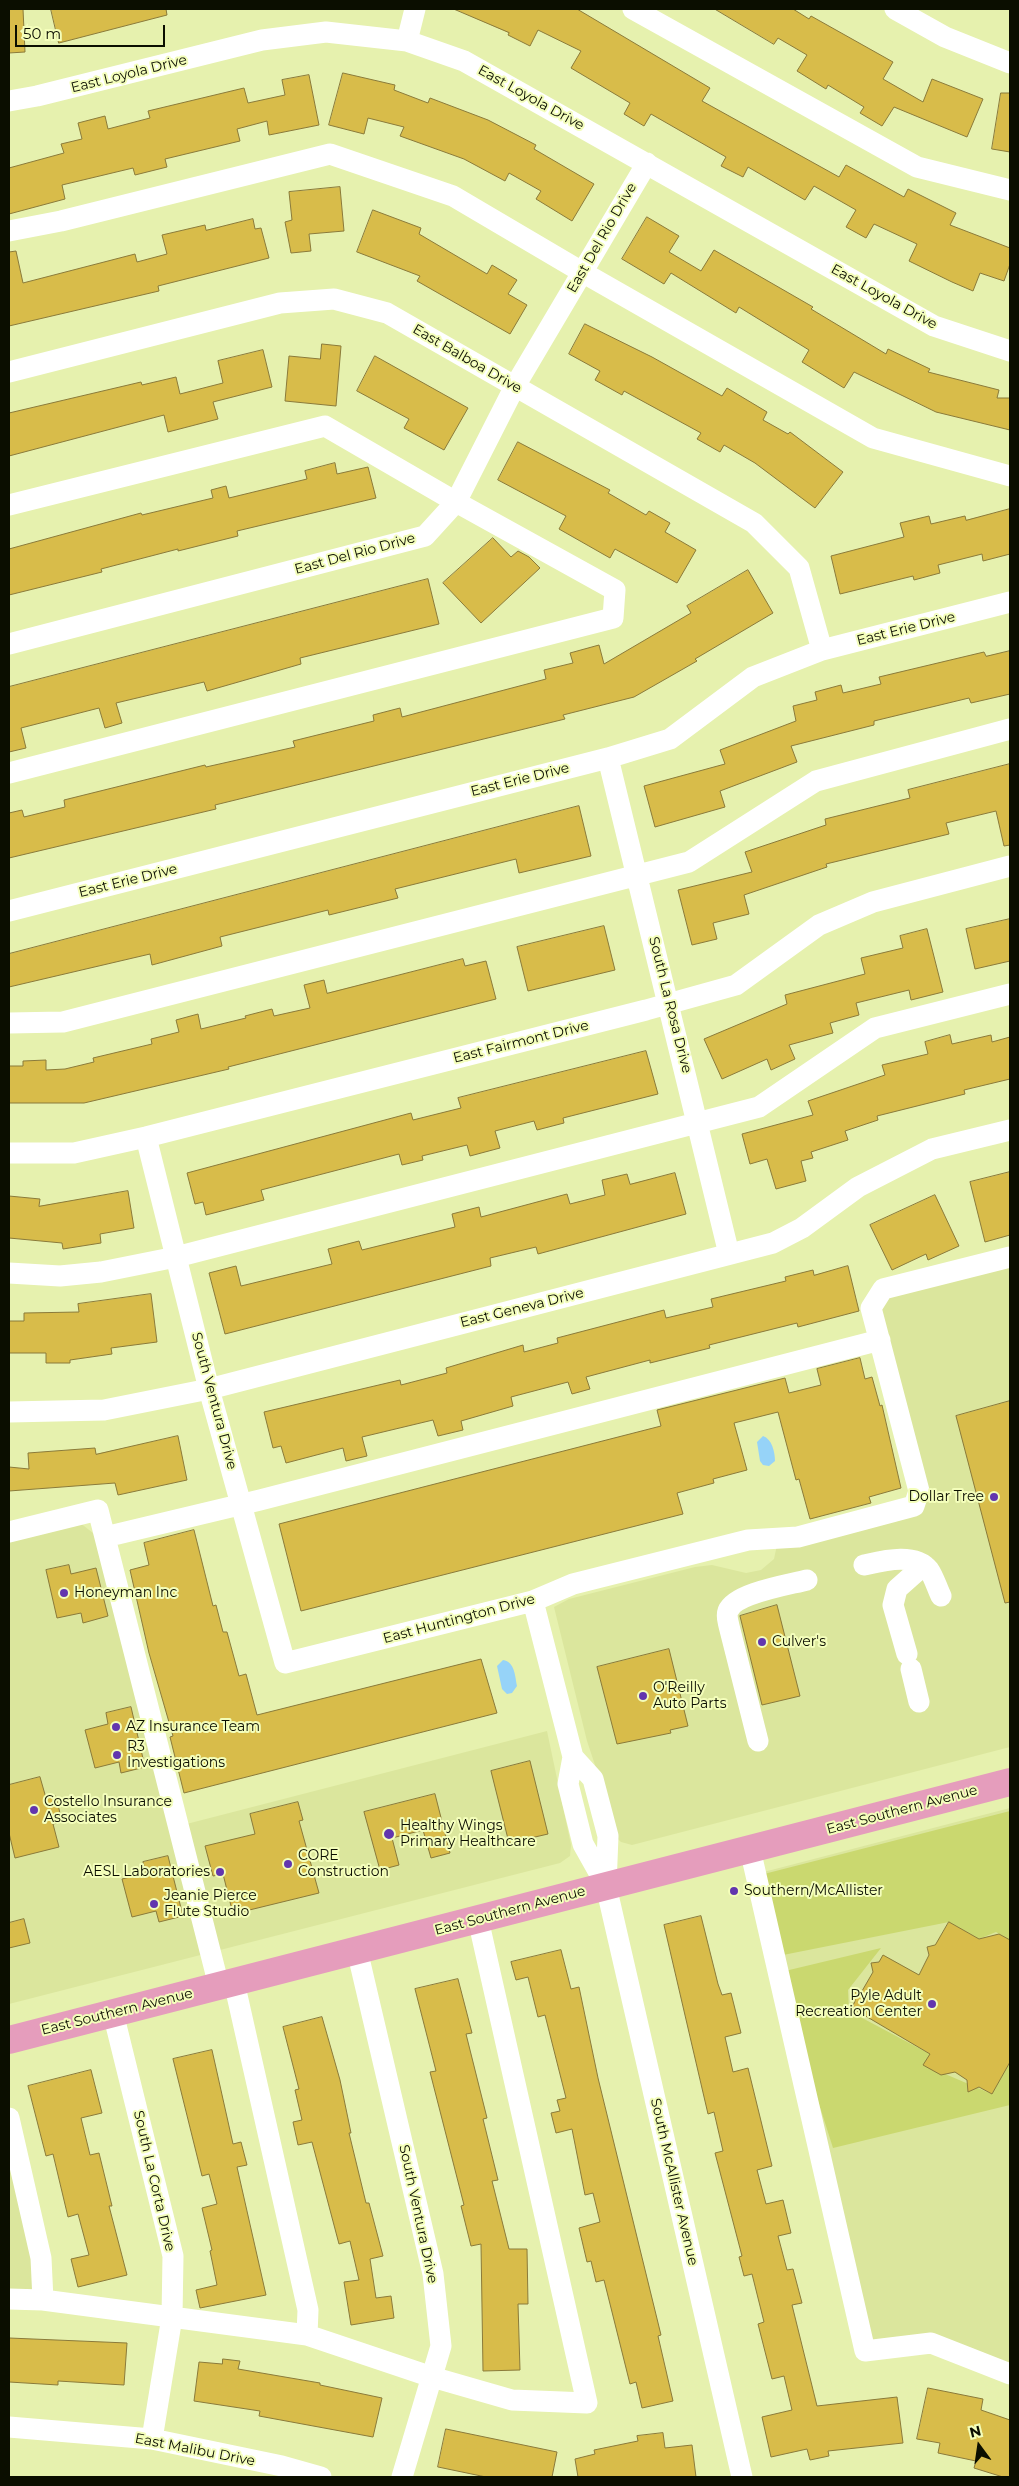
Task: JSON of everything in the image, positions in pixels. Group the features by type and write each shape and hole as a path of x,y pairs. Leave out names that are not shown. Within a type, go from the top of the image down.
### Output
{"main road":[{"name":"East Southern Avenue","path":"9,2040 1010,1782"}],"street":[{"path":"407,41 415,9"},
{"path":"633,9 917,167 1010,190"},
{"path":"895,9 945,37 1010,63"},
{"name":"East Loyola Drive","path":"9,101 37,96 262,40 326,32 407,41 464,61 647,162 934,326 1010,352"},
{"path":"9,231 61,221 330,154 453,196 873,438 1010,476"},
{"name":"East Del Rio Drive","path":"9,644 425,536 456,502 515,386 647,162"},
{"name":"East Balboa Drive","path":"9,372 280,303 334,299 386,313 754,523 800,568 822,650"},
{"path":"9,506 325,426 456,502 615,590 613,618 9,773"},
{"name":"East Erie Drive","path":"9,911 608,758 670,740 753,678 822,650 1010,602"},
{"path":"9,1024 63,1022 689,862 816,780 1010,729"},
{"name":"South La Rosa Drive","path":"608,758 670,1004 729,1254"},
{"name":"East Fairmont Drive","path":"9,1153 74,1152 146,1137 670,1004 736,985 819,925 873,902 1010,866"},
{"path":"9,1273 60,1276 101,1272 176,1257 759,1107 875,1028 1010,994"},
{"name":"East Geneva Drive","path":"9,1412 104,1410 209,1388 773,1243 802,1228 858,1188 932,1150 1010,1130"},
{"name":"South Ventura Drive","path":"146,1137 209,1388 285,1663"},
{"path":"105,1537 241,1505 880,1340 871,1308 883,1290 1010,1257"},
{"name":"East Huntington Drive","path":"285,1663 533,1601 572,1584 748,1540 798,1536 914,1506 919,1492 880,1340"},
{"path":"9,1532 98,1510 226,1984 308,2310 307,2335"},
{"path":"864,1565 905,1559 924,1566 929,1571 940,1596"},
{"path":"919,1702 893,1606 897,1589 924,1566"},
{"path":"758,1741 726,1616 728,1609 738,1599 807,1580"},
{"name":"South McAllister Avenue","path":"533,1601 573,1757 593,1779 608,1836 606,1886 742,2477"},
{"path":"750,1849 865,2351 931,2343 1010,2374"},
{"path":"9,2299 43,2300 307,2335 432,2377 512,2400 587,2403 478,1919"},
{"name":"South Ventura Drive","path":"357,1950 433,2274 441,2346 402,2477"},
{"name":"South La Corta Drive","path":"114,2013 173,2256 172,2317 152,2439"},
{"path":"9,2118 41,2258 43,2300"},
{"name":"East Malibu Drive","path":"9,2427 152,2439 282,2466 320,2477"}],"shaded area":[{"path":"1010,1257 1010,1747 632,1845 621,1842 614,1835 599,1777 587,1741 554,1607 569,1599 695,1567 712,1565 746,1573 761,1570 774,1559 778,1540 914,1506 880,1340 883,1289"},
{"path":"79,1522 98,1537 171,1828 547,1731 571,1845 570,1856 560,1863 9,2004 9,1541"},
{"path":"1010,1808 1010,2374 931,2343 865,2351 756,1874"},
{"path":"1010,1811 1010,1940 996,1932 979,1939 949,1922 783,1955 764,1874"},
{"path":"881,1948 848,1990 849,2011 930,2054 924,2065 992,2094 1010,2062 1010,2105 833,2148 813,2085 785,1971"},
{"path":"9,2118 43,2300 9,2299"}],"water":[{"path":"763,1436 771,1443 774,1454 775,1461 769,1466 763,1465 760,1461 757,1442"},
{"path":"503,1660 512,1666 517,1686 512,1693 507,1694 502,1689 497,1666"}],"building":[{"path":"9,9 23,9 25,52 9,53"},
{"path":"51,9 166,9 167,15 59,43"},
{"path":"454,9 577,9 710,88 702,101 839,177 846,165 904,197 908,189 956,213 950,225 1010,248 1010,264 1004,281 980,273 973,291 909,261 917,244 874,224 866,238 846,227 856,210 814,186 805,200 748,167 743,177 721,166 726,157 651,114 644,126 624,114 630,103 571,68 581,51 538,30 530,46 508,35 509,33"},
{"path":"715,9 793,9 809,19 811,16 893,62 883,79 923,102 932,79 983,99 967,137 894,107 882,126 860,113 864,107 828,85 826,89 797,71 807,55 778,38 774,44"},
{"path":"343,73 395,85 394,90 428,103 430,98 488,120 536,145 534,149 594,184 572,221 536,199 541,191 509,173 505,181 464,159 400,136 404,127 368,118 364,134 329,125"},
{"path":"309,75 319,125 269,135 267,121 237,129 240,141 165,159 167,167 135,175 133,168 62,185 65,199 9,214 9,168 64,153 61,144 82,139 78,123 105,116 108,129 150,118 148,111 244,88 248,103 285,95 282,80"},
{"path":"1001,93 1010,93 1010,152 992,149"},
{"path":"340,187 344,231 309,234 311,251 291,253 285,222 292,220 289,192"},
{"path":"373,210 421,228 419,234 487,274 492,265 517,280 508,294 527,305 510,334 417,281 420,276 357,252"},
{"path":"647,217 679,236 669,252 701,271 714,250 813,307 811,309 886,354 888,349 930,369 928,372 999,390 997,398 1010,398 1010,430 936,412 854,372 844,388 802,362 809,350 739,307 736,313 671,273 664,284 622,259"},
{"path":"253,219 255,229 261,228 269,258 158,286 159,291 9,326 9,252 16,251 23,283 135,254 137,262 167,254 162,235 205,225 206,230"},
{"path":"585,324 652,357 722,396 727,388 767,412 763,420 788,434 790,432 843,472 815,508 755,463 724,445 720,452 697,439 701,433 624,391 622,395 595,380 600,371 569,354"},
{"path":"322,344 341,346 336,406 285,401 289,356 320,359"},
{"path":"263,350 272,387 213,402 218,419 168,432 164,415 9,456 9,413 141,382 142,385 176,377 180,394 223,383 218,361"},
{"path":"375,356 468,408 444,450 404,428 409,419 357,391"},
{"path":"518,442 610,490 608,493 646,515 649,511 670,523 665,532 696,550 677,583 615,549 610,558 559,529 566,516 498,480"},
{"path":"335,463 337,474 368,467 376,498 237,531 238,536 178,551 178,549 101,569 102,572 9,595 9,549 141,513 142,515 213,498 211,490 226,486 229,498 307,479 305,471"},
{"path":"1010,509 1010,554 983,561 982,554 938,565 940,573 914,580 913,576 840,594 831,556 904,537 900,523 929,516 931,524 965,516 966,520"},
{"path":"493,538 511,557 518,551 529,557 540,568 481,623 443,583"},
{"path":"748,570 773,613 695,659 697,661 634,697 563,715 565,719 215,805 216,809 9,858 9,813 22,810 24,817 65,807 64,800 205,765 206,767 295,747 293,741 374,721 373,715 400,708 402,717 546,679 544,670 573,663 570,653 599,645 604,664 691,613 687,606"},
{"path":"428,579 439,624 300,658 301,664 207,691 204,682 116,703 122,723 105,728 99,708 21,728 26,748 9,752 9,687"},
{"path":"1010,651 1010,694 971,703 969,698 874,721 874,725 791,746 797,762 720,791 725,807 655,827 644,786 725,764 720,750 796,721 793,706 817,700 815,692 841,685 843,693 881,684 879,677 984,652 986,656"},
{"path":"1010,764 1010,845 1004,846 996,811 946,823 949,834 826,864 827,867 744,895 749,914 713,923 717,939 692,945 678,890 752,872 745,852 826,825 825,819 910,798 908,790"},
{"path":"579,806 591,856 519,873 516,859 395,889 398,898 329,915 328,910 220,937 222,946 152,965 150,954 9,987 9,954"},
{"path":"1010,919 1010,961 975,969 966,929"},
{"path":"604,926 615,970 528,991 517,947"},
{"path":"927,929 943,992 911,1000 909,990 856,1003 859,1015 830,1023 833,1033 789,1045 795,1059 771,1070 767,1059 722,1079 704,1039 787,1004 785,995 865,974 861,958 903,948 900,936"},
{"path":"463,959 465,966 486,961 496,999 228,1067 229,1069 84,1103 9,1103 9,1066 23,1066 23,1061 46,1060 46,1070 65,1069 94,1062 93,1058 152,1044 151,1039 179,1032 176,1020 198,1014 201,1029 246,1018 245,1016 272,1009 274,1016 310,1008 304,985 324,980 327,993"},
{"path":"950,1035 952,1044 991,1035 992,1042 1010,1037 1010,1079 964,1090 965,1094 877,1116 878,1120 845,1131 848,1140 811,1152 813,1158 801,1161 806,1181 776,1189 767,1159 750,1164 742,1134 813,1115 808,1101 885,1075 882,1065 928,1054 925,1042"},
{"path":"646,1051 658,1094 563,1118 564,1123 537,1130 534,1121 495,1131 500,1148 470,1156 467,1145 422,1156 423,1160 402,1165 399,1154 261,1190 264,1200 206,1215 203,1202 195,1204 187,1173 411,1113 413,1120 461,1108 458,1098"},
{"path":"1010,1172 1010,1235 985,1242 970,1182"},
{"path":"675,1173 686,1214 538,1254 536,1247 490,1258 491,1266 225,1334 209,1273 236,1266 241,1286 332,1264 328,1249 359,1241 362,1250 455,1227 452,1214 479,1207 481,1217 567,1194 570,1204 605,1195 602,1180 627,1174 630,1184"},
{"path":"128,1191 134,1228 100,1234 101,1243 63,1249 62,1243 9,1238 9,1196 40,1199 39,1206"},
{"path":"935,1195 959,1246 928,1260 926,1254 892,1270 870,1225"},
{"path":"848,1266 859,1311 798,1327 797,1323 709,1345 710,1348 650,1363 650,1360 586,1377 590,1389 572,1394 568,1382 511,1397 513,1406 461,1421 463,1430 438,1436 433,1420 362,1437 367,1456 346,1461 343,1448 286,1463 281,1446 273,1448 264,1412 400,1380 401,1385 447,1373 446,1368 523,1345 524,1352 558,1343 557,1338 664,1310 666,1318 713,1307 711,1299 786,1281 785,1277 813,1270 814,1275"},
{"path":"151,1294 157,1342 111,1348 112,1354 70,1360 70,1363 46,1363 46,1353 9,1353 9,1321 24,1321 24,1313 79,1312 78,1304"},
{"path":"860,1358 865,1379 872,1377 880,1406 882,1405 901,1488 869,1497 871,1503 810,1519 799,1479 796,1480 778,1412 734,1423 747,1470 713,1479 714,1483 677,1493 683,1514 301,1611 279,1524 661,1426 657,1410 785,1378 789,1393 821,1385 817,1369"},
{"name":"Dollar Tree","path":"1010,1401 1010,1602 1005,1603 956,1416"},
{"path":"178,1436 187,1480 118,1495 115,1483 9,1491 9,1467 29,1469 28,1453 95,1448 96,1454"},
{"path":"194,1530 213,1606 216,1605 223,1632 227,1632 239,1676 246,1674 257,1715 481,1659 497,1713 184,1793 170,1737 173,1736 149,1653 130,1570 149,1565 144,1543"},
{"path":"69,1565 71,1574 96,1568 108,1616 83,1623 81,1613 57,1618 46,1570"},
{"name":"Culver's","path":"777,1605 800,1696 762,1705 740,1616"},
{"name":"O'Reilly Auto Parts","path":"669,1649 688,1726 670,1730 671,1733 617,1744 597,1667"},
{"path":"131,1707 145,1767 121,1773 119,1762 95,1768 85,1730 108,1724 106,1713"},
{"path":"530,1761 548,1834 509,1843 491,1771"},
{"name":"Costello Insurance Associates","path":"40,1777 46,1798 56,1796 62,1822 53,1824 59,1847 15,1858 9,1833 9,1785"},
{"name":"Healthy Wings Primary Healthcare","path":"435,1794 450,1853 431,1858 423,1830 392,1838 399,1865 380,1870 364,1812"},
{"path":"298,1802 303,1820 299,1821 319,1893 233,1914 223,1874 213,1876 205,1846 255,1834 250,1814"},
{"path":"168,1856 183,1916 159,1922 156,1911 132,1917 122,1879 146,1873 143,1862"},
{"path":"701,1916 718,1984 722,1995 731,1993 741,2033 725,2037 733,2072 748,2068 772,2166 757,2170 766,2204 783,2200 791,2233 778,2236 787,2270 793,2269 802,2303 792,2305 817,2406 897,2397 903,2443 828,2451 829,2456 810,2460 807,2449 771,2457 762,2417 792,2410 784,2376 772,2379 758,2324 764,2322 752,2274 744,2276 739,2257 742,2256 715,2153 723,2151 714,2112 708,2114 664,1925"},
{"path":"24,1919 30,1943 9,1948 9,1923"},
{"name":"Pyle Adult Recreation Center","path":"949,1922 979,1939 999,1934 1010,1940 1010,2062 992,2094 979,2087 968,2092 967,2080 955,2072 941,2075 923,2065 930,2054 852,2008 855,2001 854,1992 862,1991 873,1972 871,1963 879,1962 883,1955 919,1975 929,1955 927,1947 935,1945"},
{"path":"561,1950 571,1989 579,1987 598,2078 661,2335 658,2336 673,2401 642,2408 636,2382 630,2384 604,2280 596,2282 591,2261 587,2262 579,2228 600,2222 593,2193 585,2195 572,2129 556,2133 551,2113 560,2111 557,2100 566,2098 545,2015 538,2017 528,1977 516,1980 511,1962"},
{"path":"458,1979 472,2033 466,2034 487,2118 483,2119 498,2180 492,2181 509,2249 527,2249 528,2304 518,2304 520,2370 483,2371 481,2244 471,2246 461,2206 464,2205 430,2072 436,2071 415,1989"},
{"path":"322,2017 340,2080 351,2133 349,2133 366,2203 369,2203 383,2256 370,2259 376,2298 391,2296 394,2318 351,2325 344,2282 359,2280 350,2241 339,2244 312,2142 298,2145 293,2122 302,2120 295,2090 299,2089 283,2027"},
{"path":"212,2050 233,2144 241,2142 247,2165 237,2167 266,2295 200,2308 196,2290 217,2285 210,2251 212,2250 202,2208 217,2204 209,2174 202,2176 173,2059"},
{"path":"91,2070 102,2113 81,2118 90,2155 99,2153 112,2206 109,2206 127,2275 78,2287 71,2259 89,2255 78,2214 68,2217 53,2154 46,2156 28,2086"},
{"path":"9,2338 127,2343 124,2385 58,2381 58,2385 9,2382"},
{"path":"223,2359 240,2361 238,2369 320,2383 320,2385 382,2398 373,2437 259,2416 260,2411 194,2401 199,2362 222,2364"},
{"path":"928,2388 983,2399 981,2410 1010,2420 1010,2477 1003,2477 974,2468 976,2461 938,2453 940,2443 917,2439"},
{"path":"446,2429 557,2452 552,2477 486,2477 438,2467"},
{"path":"663,2433 665,2448 692,2445 696,2477 578,2477 575,2459 595,2454 594,2450 638,2441 637,2436"}],"place":[{"name":"Dollar Tree","path":"994,1497"},
{"name":"Honeyman Inc","path":"64,1593"},
{"name":"Culver's","path":"762,1642"},
{"name":"O'Reilly Auto Parts","path":"643,1696"},
{"name":"AZ Insurance Team","path":"116,1727"},
{"name":"R3 Investigations","path":"117,1755"},
{"name":"Costello Insurance Associates","path":"34,1810"},
{"name":"Healthy Wings Primary Healthcare","path":"389,1834"},
{"name":"CORE Construction","path":"288,1864"},
{"name":"AESL Laboratories","path":"220,1872"},
{"name":"Southern/McAllister","path":"734,1891"},
{"name":"Jeanie Pierce Flute Studio","path":"154,1904"},
{"name":"Pyle Adult Recreation Center","path":"932,2004"}]}
